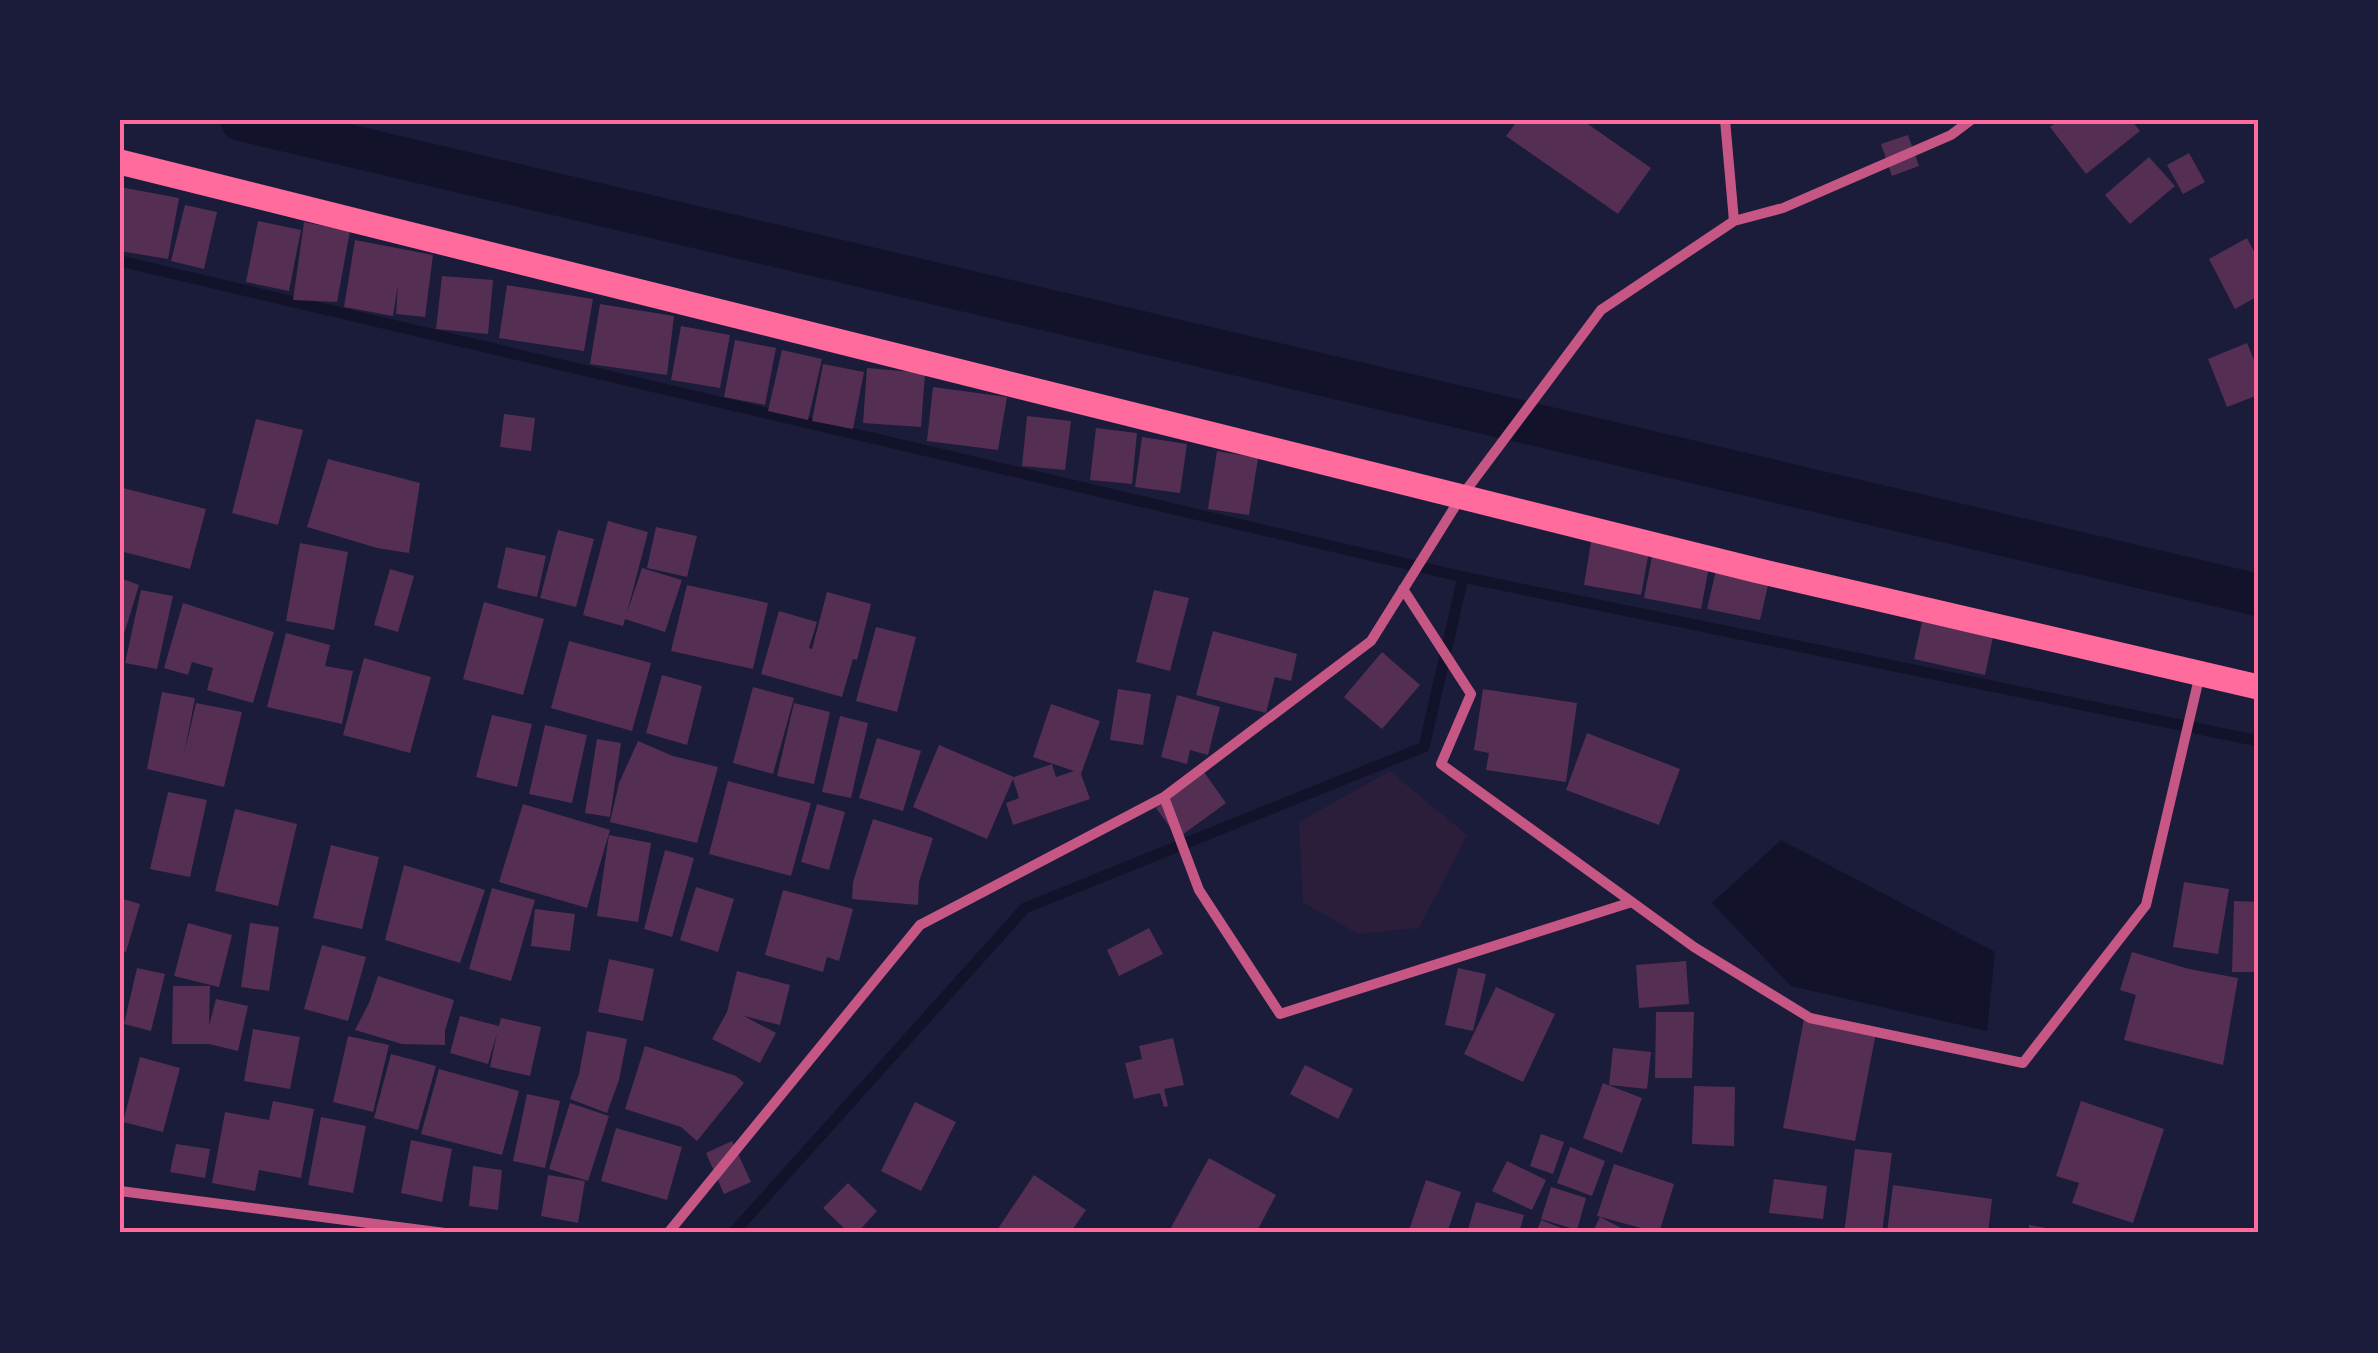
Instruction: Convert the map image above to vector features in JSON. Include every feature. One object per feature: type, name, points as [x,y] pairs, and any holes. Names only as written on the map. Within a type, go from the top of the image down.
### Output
[{"type":"main road","points":[[120,162],[1755,570],[2258,687]]},
{"type":"street","points":[[1724,120],[1734,222]]},
{"type":"street","points":[[668,1233],[920,925],[1164,798],[1371,641],[1462,496],[1601,310],[1734,222],[1783,208],[1951,135],[1972,120]]},
{"type":"street","points":[[1404,588],[1471,694],[1441,764],[1694,947],[1810,1018],[2023,1062],[2146,905],[2200,674]]},
{"type":"street","points":[[1164,798],[1199,890],[1280,1014],[1632,902]]},
{"type":"street","points":[[120,1191],[445,1233]]},
{"type":"shaded area","points":[[1390,771],[1467,835],[1419,928],[1358,934],[1303,902],[1299,822]]},
{"type":"shaded area","points":[[1781,840],[1995,952],[1987,1031],[1791,986],[1712,903]]},
{"type":"building","points":[[1518,120],[1582,120],[1651,168],[1618,214],[1506,136]]},
{"type":"building","points":[[2059,120],[2131,120],[2140,131],[2086,174],[2050,127]]},
{"type":"building","points":[[1908,135],[1919,166],[1892,176],[1881,144]]},
{"type":"building","points":[[2189,153],[2205,182],[2183,194],[2167,165]]},
{"type":"building","points":[[2149,157],[2175,186],[2130,224],[2105,195]]},
{"type":"building","points":[[120,187],[179,198],[168,259],[120,251]]},
{"type":"building","points":[[185,205],[217,212],[204,269],[171,261]]},
{"type":"building","points":[[258,221],[301,230],[289,291],[246,282]]},
{"type":"building","points":[[304,222],[350,231],[337,302],[293,300]]},
{"type":"building","points":[[2247,238],[2258,259],[2258,296],[2235,309],[2209,259]]},
{"type":"building","points":[[355,240],[433,255],[425,317],[396,314],[398,285],[393,316],[344,307]]},
{"type":"building","points":[[442,276],[493,280],[488,334],[436,329]]},
{"type":"building","points":[[507,285],[593,299],[584,351],[499,338]]},
{"type":"building","points":[[600,304],[674,316],[667,375],[590,364]]},
{"type":"building","points":[[681,326],[730,335],[720,388],[671,380]]},
{"type":"building","points":[[735,340],[776,348],[765,405],[724,397]]},
{"type":"building","points":[[2247,343],[2258,370],[2258,395],[2227,407],[2208,359]]},
{"type":"building","points":[[782,350],[822,359],[808,420],[768,411]]},
{"type":"building","points":[[823,364],[864,372],[853,429],[812,421]]},
{"type":"building","points":[[867,368],[925,373],[921,427],[863,423]]},
{"type":"building","points":[[933,387],[1007,397],[998,450],[927,441]]},
{"type":"building","points":[[504,414],[535,418],[531,451],[500,447]]},
{"type":"building","points":[[1027,416],[1071,421],[1065,470],[1022,466]]},
{"type":"building","points":[[256,419],[303,430],[278,525],[232,513]]},
{"type":"building","points":[[1096,428],[1137,433],[1132,484],[1090,480]]},
{"type":"building","points":[[1142,437],[1187,444],[1180,493],[1135,487]]},
{"type":"building","points":[[1217,451],[1258,458],[1249,515],[1208,509]]},
{"type":"building","points":[[328,459],[420,483],[409,553],[377,548],[307,527]]},
{"type":"building","points":[[123,488],[206,509],[190,569],[120,551]]},
{"type":"building","points":[[608,521],[648,532],[627,613],[642,568],[682,580],[665,632],[625,619],[623,626],[583,615]]},
{"type":"building","points":[[656,527],[697,536],[687,577],[647,568]]},
{"type":"building","points":[[558,530],[594,539],[576,607],[540,598]]},
{"type":"building","points":[[1592,536],[1650,546],[1641,595],[1584,585]]},
{"type":"building","points":[[300,543],[348,552],[334,630],[286,621]]},
{"type":"building","points":[[506,547],[546,556],[537,597],[497,588]]},
{"type":"building","points":[[1653,551],[1710,562],[1701,609],[1644,598]]},
{"type":"building","points":[[390,569],[414,576],[398,632],[374,625]]},
{"type":"building","points":[[1716,570],[1769,581],[1760,620],[1707,609]]},
{"type":"building","points":[[120,578],[139,585],[121,644],[120,643]]},
{"type":"building","points":[[687,585],[768,603],[753,669],[671,651]]},
{"type":"building","points":[[141,590],[173,596],[157,669],[125,663]]},
{"type":"building","points":[[1154,590],[1189,598],[1170,671],[1136,662]]},
{"type":"building","points":[[827,592],[871,604],[857,660],[853,659],[842,697],[761,674],[779,611],[817,622],[809,648],[812,649]]},
{"type":"building","points":[[484,602],[544,619],[523,695],[463,679]]},
{"type":"building","points":[[183,603],[274,632],[253,703],[207,690],[213,668],[192,662],[188,675],[164,668]]},
{"type":"building","points":[[1922,622],[1993,637],[1985,675],[1914,659]]},
{"type":"building","points":[[876,627],[916,637],[897,712],[856,701]]},
{"type":"building","points":[[1213,631],[1297,654],[1291,681],[1275,677],[1266,713],[1196,695]]},
{"type":"building","points":[[286,633],[330,645],[325,666],[353,671],[342,724],[267,707]]},
{"type":"building","points":[[569,641],[651,663],[632,731],[551,708]]},
{"type":"building","points":[[1382,652],[1420,685],[1382,729],[1344,697]]},
{"type":"building","points":[[364,658],[431,677],[410,753],[343,735]]},
{"type":"building","points":[[662,675],[702,686],[687,745],[646,733]]},
{"type":"building","points":[[753,687],[794,698],[773,774],[733,763]]},
{"type":"building","points":[[1118,689],[1151,694],[1143,745],[1110,740]]},
{"type":"building","points":[[1483,689],[1577,703],[1566,782],[1486,770],[1489,753],[1474,750]]},
{"type":"building","points":[[162,692],[195,698],[184,755],[196,703],[242,712],[224,787],[147,769]]},
{"type":"building","points":[[1177,695],[1220,707],[1208,755],[1190,750],[1187,764],[1161,757]]},
{"type":"building","points":[[794,703],[830,712],[814,784],[777,776]]},
{"type":"building","points":[[1051,704],[1100,721],[1081,774],[1090,799],[1013,825],[1006,803],[1019,798],[1013,779],[987,839],[913,807],[939,745],[1014,777],[1052,764],[1056,777],[1074,771],[1033,757]]},
{"type":"building","points":[[492,715],[532,724],[517,787],[476,777]]},
{"type":"building","points":[[840,716],[868,723],[851,798],[822,792]]},
{"type":"building","points":[[545,725],[587,735],[572,803],[529,794]]},
{"type":"building","points":[[1587,733],[1680,769],[1659,825],[1566,790]]},
{"type":"building","points":[[877,738],[921,751],[903,811],[859,798]]},
{"type":"building","points":[[597,739],[621,743],[610,817],[585,813]]},
{"type":"building","points":[[638,741],[673,756],[718,767],[697,843],[610,822],[619,783]]},
{"type":"building","points":[[1204,772],[1226,803],[1178,838],[1156,808]]},
{"type":"building","points":[[728,781],[811,803],[791,876],[709,854]]},
{"type":"building","points":[[168,792],[207,800],[190,877],[150,869]]},
{"type":"building","points":[[523,804],[610,830],[587,908],[499,882]]},
{"type":"building","points":[[817,804],[845,812],[829,870],[801,862]]},
{"type":"building","points":[[235,809],[297,824],[278,906],[215,891]]},
{"type":"building","points":[[873,819],[933,838],[919,882],[918,905],[852,899],[853,882]]},
{"type":"building","points":[[609,835],[651,843],[638,922],[597,916]]},
{"type":"building","points":[[331,845],[379,857],[362,929],[313,918]]},
{"type":"building","points":[[665,850],[694,858],[672,937],[644,929]]},
{"type":"building","points":[[404,865],[485,890],[460,963],[385,940]]},
{"type":"building","points":[[2184,882],[2229,889],[2218,954],[2173,947]]},
{"type":"building","points":[[696,887],[734,899],[718,952],[680,940]]},
{"type":"building","points":[[492,888],[535,900],[511,981],[469,969]]},
{"type":"building","points":[[783,890],[853,909],[839,961],[827,957],[823,972],[765,955]]},
{"type":"building","points":[[120,898],[140,904],[126,952],[120,950]]},
{"type":"building","points":[[2234,901],[2258,902],[2258,972],[2232,972]]},
{"type":"building","points":[[535,909],[575,914],[570,951],[531,946]]},
{"type":"building","points":[[188,923],[232,935],[219,987],[174,976]]},
{"type":"building","points":[[250,923],[279,927],[269,991],[241,987]]},
{"type":"building","points":[[1149,928],[1163,954],[1119,976],[1107,950]]},
{"type":"building","points":[[322,945],[366,957],[348,1021],[304,1009]]},
{"type":"building","points":[[2132,952],[2238,978],[2223,1065],[2124,1040],[2136,995],[2120,990]]},
{"type":"building","points":[[609,959],[654,969],[643,1021],[598,1012]]},
{"type":"building","points":[[1686,961],[1689,1004],[1639,1008],[1636,965]]},
{"type":"building","points":[[137,968],[165,974],[151,1031],[124,1024]]},
{"type":"building","points":[[1458,968],[1486,974],[1473,1031],[1445,1025]]},
{"type":"building","points":[[737,971],[790,985],[780,1025],[744,1016],[776,1033],[760,1063],[712,1039],[727,1012]]},
{"type":"building","points":[[378,976],[454,1000],[445,1045],[402,1044],[355,1030]]},
{"type":"building","points":[[173,986],[210,986],[209,1026],[216,999],[248,1006],[238,1051],[209,1044],[172,1044]]},
{"type":"building","points":[[1496,987],[1555,1014],[1523,1082],[1464,1054]]},
{"type":"building","points":[[1656,1012],[1694,1012],[1692,1078],[1655,1078]]},
{"type":"building","points":[[460,1016],[499,1026],[501,1018],[541,1027],[530,1076],[490,1067],[497,1033],[488,1064],[450,1053]]},
{"type":"building","points":[[1804,1019],[1876,1033],[1855,1141],[1783,1128]]},
{"type":"building","points":[[253,1029],[300,1037],[290,1089],[244,1081]]},
{"type":"building","points":[[587,1031],[627,1039],[607,1113],[570,1099]]},
{"type":"building","points":[[348,1036],[389,1045],[373,1112],[333,1102]]},
{"type":"building","points":[[1173,1038],[1184,1085],[1164,1089],[1168,1106],[1164,1107],[1160,1093],[1134,1099],[1125,1063],[1142,1059],[1139,1046]]},
{"type":"building","points":[[645,1046],[736,1076],[744,1083],[697,1141],[681,1127],[625,1109]]},
{"type":"building","points":[[1613,1048],[1651,1052],[1647,1089],[1609,1085]]},
{"type":"building","points":[[391,1054],[436,1066],[418,1130],[374,1118]]},
{"type":"building","points":[[140,1057],[180,1068],[163,1132],[123,1122]]},
{"type":"building","points":[[1305,1065],[1353,1089],[1338,1119],[1290,1094]]},
{"type":"building","points":[[439,1069],[519,1091],[502,1155],[421,1134]]},
{"type":"building","points":[[1603,1083],[1642,1098],[1622,1153],[1583,1138]]},
{"type":"building","points":[[1694,1086],[1735,1087],[1734,1146],[1692,1144]]},
{"type":"building","points":[[527,1094],[560,1101],[545,1168],[513,1161]]},
{"type":"building","points":[[273,1101],[314,1109],[301,1178],[259,1170],[255,1191],[212,1183],[225,1112],[269,1120]]},
{"type":"building","points":[[2081,1101],[2164,1129],[2133,1223],[2072,1203],[2079,1183],[2056,1176]]},
{"type":"building","points":[[915,1102],[956,1122],[921,1191],[881,1171]]},
{"type":"building","points":[[570,1103],[609,1116],[588,1181],[549,1169]]},
{"type":"building","points":[[321,1117],[366,1126],[353,1193],[308,1185]]},
{"type":"building","points":[[616,1128],[682,1147],[667,1200],[601,1181]]},
{"type":"building","points":[[1541,1134],[1564,1142],[1553,1174],[1530,1166]]},
{"type":"building","points":[[411,1140],[452,1149],[442,1202],[401,1193]]},
{"type":"building","points":[[732,1141],[751,1182],[724,1194],[706,1153]]},
{"type":"building","points":[[176,1144],[210,1149],[205,1178],[170,1172]]},
{"type":"building","points":[[1570,1147],[1605,1161],[1592,1196],[1557,1183]]},
{"type":"building","points":[[1855,1149],[1892,1153],[1882,1233],[1844,1233]]},
{"type":"building","points":[[1209,1158],[1276,1195],[1256,1233],[1168,1233]]},
{"type":"building","points":[[1507,1161],[1546,1180],[1532,1210],[1492,1191]]},
{"type":"building","points":[[1614,1164],[1674,1184],[1659,1233],[1597,1216]]},
{"type":"building","points":[[473,1166],[502,1170],[498,1210],[469,1206]]},
{"type":"building","points":[[548,1175],[585,1181],[578,1223],[541,1216]]},
{"type":"building","points":[[1034,1175],[1086,1210],[1070,1233],[995,1233]]},
{"type":"building","points":[[1774,1179],[1827,1186],[1823,1219],[1769,1213]]},
{"type":"building","points":[[1426,1180],[1461,1192],[1447,1233],[1408,1233]]},
{"type":"building","points":[[848,1183],[877,1211],[857,1233],[849,1233],[823,1208]]},
{"type":"building","points":[[1893,1185],[1992,1199],[1988,1233],[1887,1233]]},
{"type":"building","points":[[1551,1187],[1586,1198],[1577,1230],[1541,1219]]},
{"type":"building","points":[[1476,1202],[1524,1215],[1519,1233],[1467,1233]]},
{"type":"building","points":[[1600,1217],[1631,1233],[1592,1233]]},
{"type":"building","points":[[1541,1220],[1574,1233],[1536,1233]]},
{"type":"building","points":[[2029,1225],[2065,1231],[2065,1233],[2028,1233]]},
{"type":"waterway","points":[[241,120],[2258,595]]},
{"type":"waterway","points":[[120,261],[1463,577],[2258,741]]},
{"type":"waterway","points":[[733,1233],[1025,908],[1424,747],[1463,577]]}]
